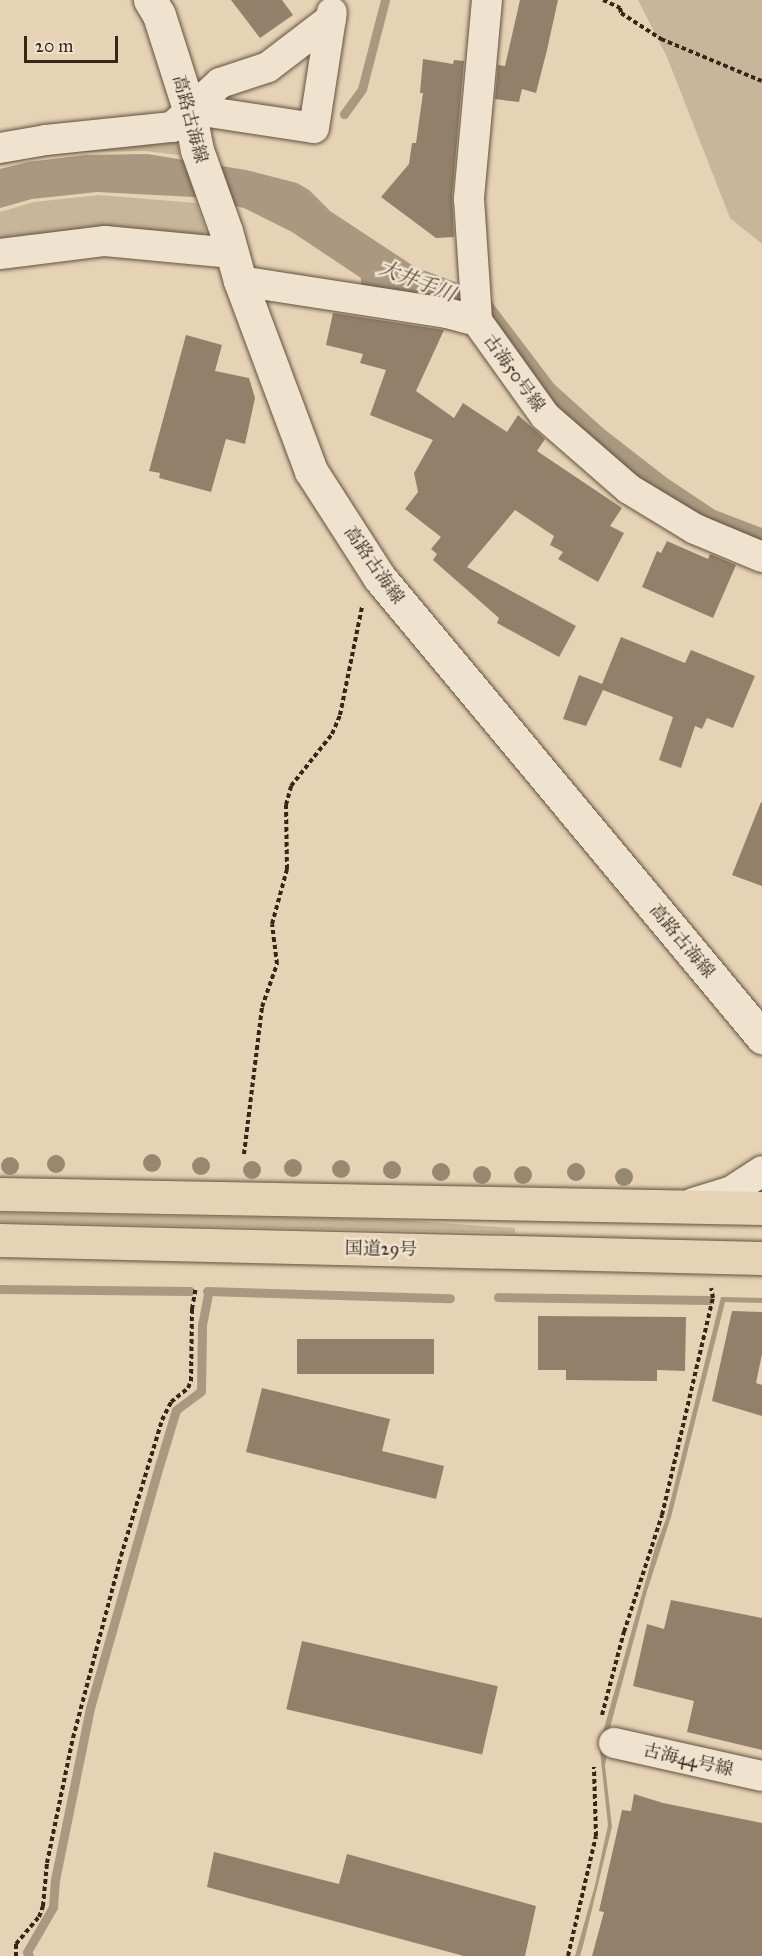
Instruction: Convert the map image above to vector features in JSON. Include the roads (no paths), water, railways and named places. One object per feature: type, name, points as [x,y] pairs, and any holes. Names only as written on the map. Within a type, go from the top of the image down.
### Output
[{"type":"highway","points":[[0,1194],[762,1208]]},
{"type":"highway","name":"国道29号","points":[[0,1240],[762,1257]]},
{"type":"main road","name":"高路古海線","points":[[150,0],[159,15],[189,110],[196,150],[311,471],[379,577],[762,1037]]},
{"type":"street","name":"古海50号線","points":[[487,0],[469,199],[477,321],[545,416],[629,489],[695,529],[762,557]]},
{"type":"street","points":[[189,110],[314,128],[333,9]]},
{"type":"street","points":[[0,148],[46,140],[172,127],[220,83],[268,67],[333,9]]},
{"type":"street","points":[[0,254],[105,241],[233,255],[477,321]]},
{"type":"street","points":[[681,1207],[730,1192],[762,1171]]},
{"type":"street","name":"古海44号線","points":[[605,1741],[762,1776]]},
{"type":"water","name":"大井手川","points":[[147,154],[246,170],[297,183],[309,190],[330,211],[415,267],[485,293],[554,384],[604,429],[667,478],[715,510],[762,528],[762,548],[713,529],[561,424],[484,316],[361,288],[361,278],[292,232],[244,208],[194,197],[97,192],[32,199],[0,208],[0,169],[28,162],[85,155]]},
{"type":"water","points":[[721,1297],[762,1298],[762,1303],[725,1302],[671,1517],[647,1591],[608,1735],[603,1732],[655,1548],[666,1519]]},
{"type":"water","points":[[600,1751],[607,1753],[605,1766],[612,1827],[580,1956],[575,1956],[595,1885],[608,1825]]},
{"type":"waterway","points":[[344,114],[362,89],[385,0]]},
{"type":"waterway","points":[[0,1289],[190,1291]]},
{"type":"waterway","points":[[207,1291],[450,1298]]},
{"type":"waterway","points":[[29,1956],[27,1952],[53,1907],[55,1880],[90,1708],[176,1410],[201,1391],[202,1325],[208,1293]]},
{"type":"waterway","points":[[498,1297],[709,1300]]}]
